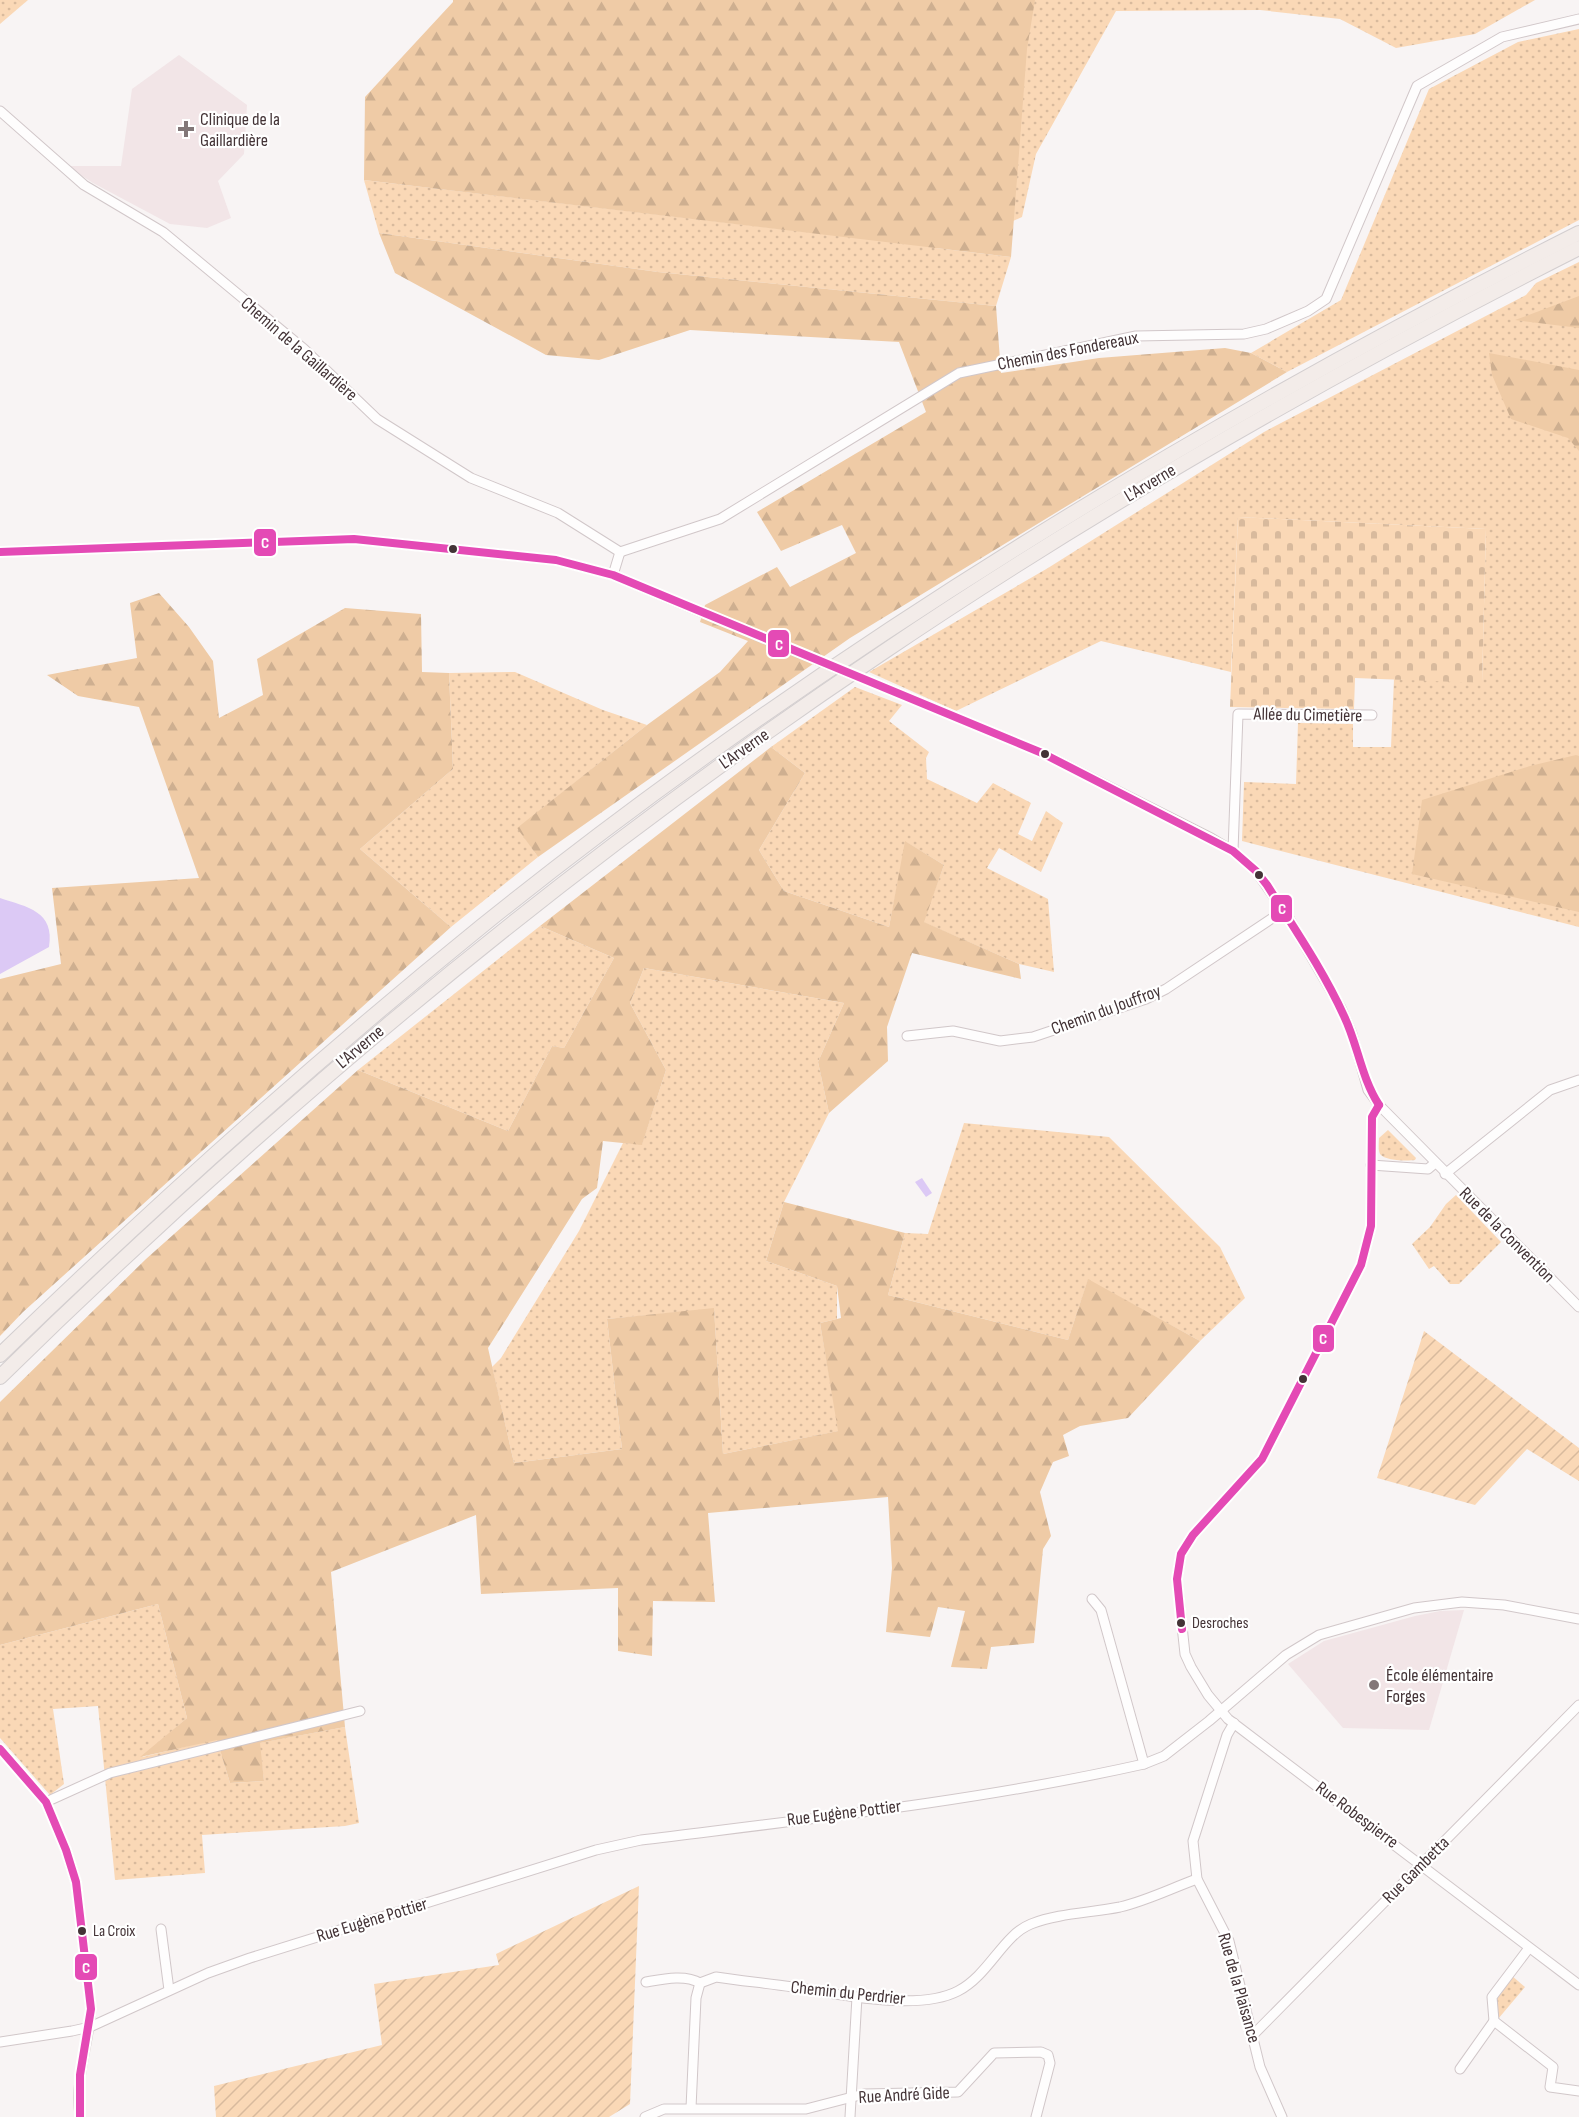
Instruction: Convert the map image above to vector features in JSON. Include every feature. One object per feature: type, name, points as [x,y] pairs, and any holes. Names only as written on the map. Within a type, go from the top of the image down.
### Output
[{"type":"highway","name":"L'Arverne","points":[[0,1355],[135,1225],[313,1066],[511,904],[732,738],[954,587],[1130,478],[1298,381],[1478,284],[1579,233]]},
{"type":"highway","name":"L'Arverne","points":[[0,1377],[138,1244],[228,1162],[403,1011],[587,864],[760,737],[969,596],[1204,450],[1407,337],[1579,248]]},
{"type":"street","name":"Chemin des Fondereaux","points":[[620,552],[720,519],[959,373],[1136,336],[1244,334],[1266,329],[1308,311],[1326,299],[1417,86],[1502,37],[1579,19]]},
{"type":"street","name":"Chemin de la Gaillardière","points":[[0,111],[84,185],[163,232],[304,349],[377,419],[471,478],[558,513],[620,552]]},
{"type":"street","name":"Rue de la Convention","points":[[0,552],[354,539],[556,560],[613,575],[1042,753],[1233,851],[1257,871],[1341,1008],[1352,1034],[1368,1090],[1379,1106],[1579,1307]]},
{"type":"street","points":[[613,575],[620,552]]},
{"type":"street","name":"Allée du Cimetière","points":[[1233,851],[1238,714],[1372,715]]},
{"type":"street","name":"Chemin du Jouffroy","points":[[907,1036],[953,1031],[1000,1041],[1033,1037],[1146,999],[1166,989],[1283,911]]},
{"type":"street","points":[[1445,1174],[1550,1090],[1579,1080]]},
{"type":"street","name":"Rue Robespierre","points":[[1379,1106],[1372,1117],[1371,1226],[1361,1265],[1262,1459],[1193,1535],[1181,1554],[1177,1579],[1185,1654],[1196,1676],[1220,1711],[1234,1723],[1579,1985]]},
{"type":"street","points":[[1371,1165],[1428,1169],[1435,1163]]},
{"type":"street","points":[[1092,1599],[1101,1610],[1144,1764]]},
{"type":"street","name":"Rue Eugène Pottier","points":[[0,2042],[90,2026],[208,1972],[596,1850],[637,1840],[918,1804],[1015,1789],[1144,1764],[1164,1756],[1286,1655],[1319,1635],[1414,1608],[1462,1602],[1504,1605],[1579,1619]]},
{"type":"street","name":"Rue Gambetta","points":[[1253,2035],[1579,1705]]},
{"type":"street","points":[[46,1802],[110,1773],[360,1711]]},
{"type":"street","name":"Rue de la Plaisance","points":[[1234,1723],[1227,1735],[1193,1841],[1197,1879],[1229,1941],[1260,2067],[1282,2117]]},
{"type":"street","points":[[0,1749],[46,1802],[66,1850],[75,1882],[91,2009],[90,2026],[79,2075],[80,2117]]},
{"type":"street","name":"Chemin du Perdrier","points":[[646,1982],[683,1978],[694,1979],[700,1983],[716,1977],[857,1997],[921,2000],[950,1995],[981,1975],[1017,1932],[1030,1924],[1122,1906],[1197,1879]]},
{"type":"street","points":[[161,1929],[169,1990]]},
{"type":"street","points":[[1460,2069],[1494,2021],[1492,1997],[1529,1948]]},
{"type":"street","points":[[691,2108],[696,1998],[700,1983]]},
{"type":"street","points":[[850,2117],[857,1997]]},
{"type":"street","points":[[1494,2021],[1552,2067],[1550,2087],[1579,2091]]},
{"type":"street","name":"Rue André Gide","points":[[645,2117],[664,2109],[806,2109],[864,2094],[958,2092],[994,2053],[1041,2052],[1048,2055],[1050,2063],[1036,2117]]},
{"type":"shaded area","name":"Clinique de la Gaillardière","points":[[179,55],[247,105],[244,154],[218,181],[231,218],[207,228],[170,224],[93,183],[67,166],[121,166],[132,89]]},
{"type":"shaded area","points":[[0,898],[37,912],[48,925],[50,935],[49,947],[0,974]]},
{"type":"shaded area","points":[[922,1178],[932,1193],[926,1197],[915,1182]]},
{"type":"shaded area","name":"École élémentaire Forges","points":[[1464,1610],[1429,1730],[1343,1728],[1288,1664],[1324,1641],[1415,1616],[1440,1611]]},
{"type":"green space","points":[[0,0],[28,0],[0,24]]},
{"type":"green space","points":[[453,0],[1035,0],[1027,49],[1011,257],[364,180],[365,97]]},
{"type":"green space","points":[[576,0],[1535,0],[1475,34],[1396,48],[1340,19],[1260,10],[1116,11],[1036,154],[1022,217],[971,240],[936,248],[1011,257],[996,306],[658,272],[379,233],[364,180],[824,234]]},
{"type":"green space","points":[[1579,29],[1579,220],[1287,372],[1251,353],[1341,300],[1429,89],[1518,42]]},
{"type":"green space","points":[[379,233],[658,272],[996,306],[1001,373],[1099,358],[1225,348],[1251,353],[1287,372],[850,638],[538,857],[517,828],[647,725],[720,672],[748,641],[700,622],[705,605],[777,567],[790,587],[856,553],[842,525],[781,551],[757,512],[926,412],[899,342],[690,330],[599,360],[546,355],[395,273]]},
{"type":"green space","points":[[1579,262],[1579,927],[1242,841],[1244,782],[1296,784],[1298,723],[1353,724],[1353,747],[1391,747],[1394,679],[1482,682],[1486,529],[1238,517],[1231,672],[1101,641],[956,711],[869,672],[1048,568],[1264,432],[1526,295],[1536,283]]},
{"type":"green space","points":[[1579,296],[1579,328],[1515,320]]},
{"type":"green space","points":[[1489,353],[1579,370],[1579,451],[1568,438],[1511,419],[1492,375]]},
{"type":"green space","points":[[1238,517],[1486,529],[1482,683],[1355,678],[1354,709],[1230,707]]},
{"type":"green space","points":[[159,593],[189,627],[213,661],[219,718],[263,695],[257,659],[345,608],[421,614],[422,672],[449,673],[453,769],[360,849],[451,927],[23,1312],[0,1336],[0,979],[61,964],[52,888],[199,878],[139,707],[78,696],[47,675],[137,658],[130,603]]},
{"type":"green space","points":[[515,672],[603,710],[647,725],[518,828],[538,857],[451,927],[360,849],[453,769],[449,673]]},
{"type":"green space","points":[[855,687],[902,705],[889,721],[929,752],[926,758],[927,779],[977,803],[993,783],[1031,803],[1018,834],[1032,841],[1046,811],[1063,823],[1041,872],[999,848],[987,868],[1048,899],[1054,972],[1019,964],[923,922],[944,865],[906,842],[889,927],[784,891],[759,850],[805,773],[771,747]]},
{"type":"green space","points":[[771,747],[805,773],[759,850],[784,891],[889,927],[905,841],[944,865],[924,922],[1019,964],[1021,979],[912,953],[887,1027],[888,1061],[829,1113],[818,1062],[844,1003],[644,968],[630,1003],[666,1070],[642,1145],[603,1141],[597,1188],[582,1199],[488,1348],[514,1463],[622,1449],[607,1319],[714,1308],[723,1454],[838,1431],[820,1323],[841,1318],[837,1286],[766,1261],[784,1202],[905,1233],[888,1295],[1068,1340],[1088,1279],[1200,1341],[1128,1418],[1080,1426],[1063,1435],[1069,1456],[1053,1462],[1040,1492],[1051,1536],[1043,1549],[1034,1643],[991,1647],[987,1669],[951,1667],[965,1611],[938,1607],[930,1637],[886,1632],[892,1568],[888,1497],[708,1513],[715,1602],[653,1601],[652,1656],[618,1651],[618,1588],[481,1594],[476,1515],[331,1572],[345,1727],[260,1743],[264,1781],[230,1783],[217,1740],[140,1757],[187,1718],[158,1604],[0,1645],[0,1402],[146,1259],[358,1070],[508,1131],[552,1046],[564,1048],[614,958],[540,926]]},
{"type":"green space","points":[[1579,756],[1579,912],[1412,874],[1422,800],[1530,766]]},
{"type":"green space","points":[[540,926],[614,958],[564,1048],[552,1046],[508,1131],[358,1070]]},
{"type":"green space","points":[[644,968],[844,1003],[818,1062],[829,1113],[784,1202],[766,1261],[837,1286],[837,1319],[820,1323],[839,1431],[723,1454],[714,1309],[607,1319],[622,1449],[514,1463],[492,1367],[501,1358],[579,1231],[623,1143],[642,1144],[666,1070],[630,1003]]},
{"type":"green space","points":[[964,1123],[1109,1137],[1220,1247],[1245,1298],[1200,1341],[1088,1280],[1068,1340],[888,1295],[905,1233],[928,1234]]},
{"type":"green space","points":[[1388,1130],[1416,1158],[1415,1160],[1391,1159],[1380,1154],[1379,1138]]},
{"type":"green space","points":[[1456,1195],[1501,1242],[1459,1284],[1450,1284],[1434,1266],[1429,1269],[1412,1244],[1430,1227],[1446,1204]]},
{"type":"green space","points":[[1424,1331],[1579,1448],[1579,1481],[1527,1449],[1475,1505],[1377,1478]]},
{"type":"green space","points":[[158,1604],[187,1718],[142,1757],[217,1739],[230,1783],[264,1781],[259,1743],[345,1727],[359,1823],[345,1826],[202,1835],[205,1873],[115,1880],[98,1706],[53,1709],[64,1784],[50,1795],[0,1738],[0,1645]]},
{"type":"green space","points":[[639,1886],[630,2104],[609,2117],[216,2117],[214,2086],[382,2045],[374,1984],[499,1965],[496,1954]]},
{"type":"green space","points":[[1512,1976],[1525,1987],[1498,2019],[1495,2000]]},
{"type":"transit line","name":"C","points":[[0,552],[354,539],[556,560],[613,575],[1042,753],[1233,851],[1256,871],[1267,885],[1318,966],[1344,1016],[1368,1083],[1379,1105]]},
{"type":"transit line","name":"C","points":[[1182,1629],[1177,1579],[1181,1554],[1193,1535],[1262,1459],[1361,1265],[1371,1226],[1372,1117],[1379,1105]]},
{"type":"transit line","name":"C","points":[[0,1749],[46,1802],[66,1850],[76,1882],[91,2009],[80,2075],[80,2117]]},
{"type":"place","name":"Clinique de la Gaillardière","points":[[186,129]]},
{"type":"place","name":"Desroches","points":[[1181,1623]]},
{"type":"place","name":"École élémentaire Forges","points":[[1374,1685]]},
{"type":"place","name":"La Croix","points":[[82,1931]]}]
